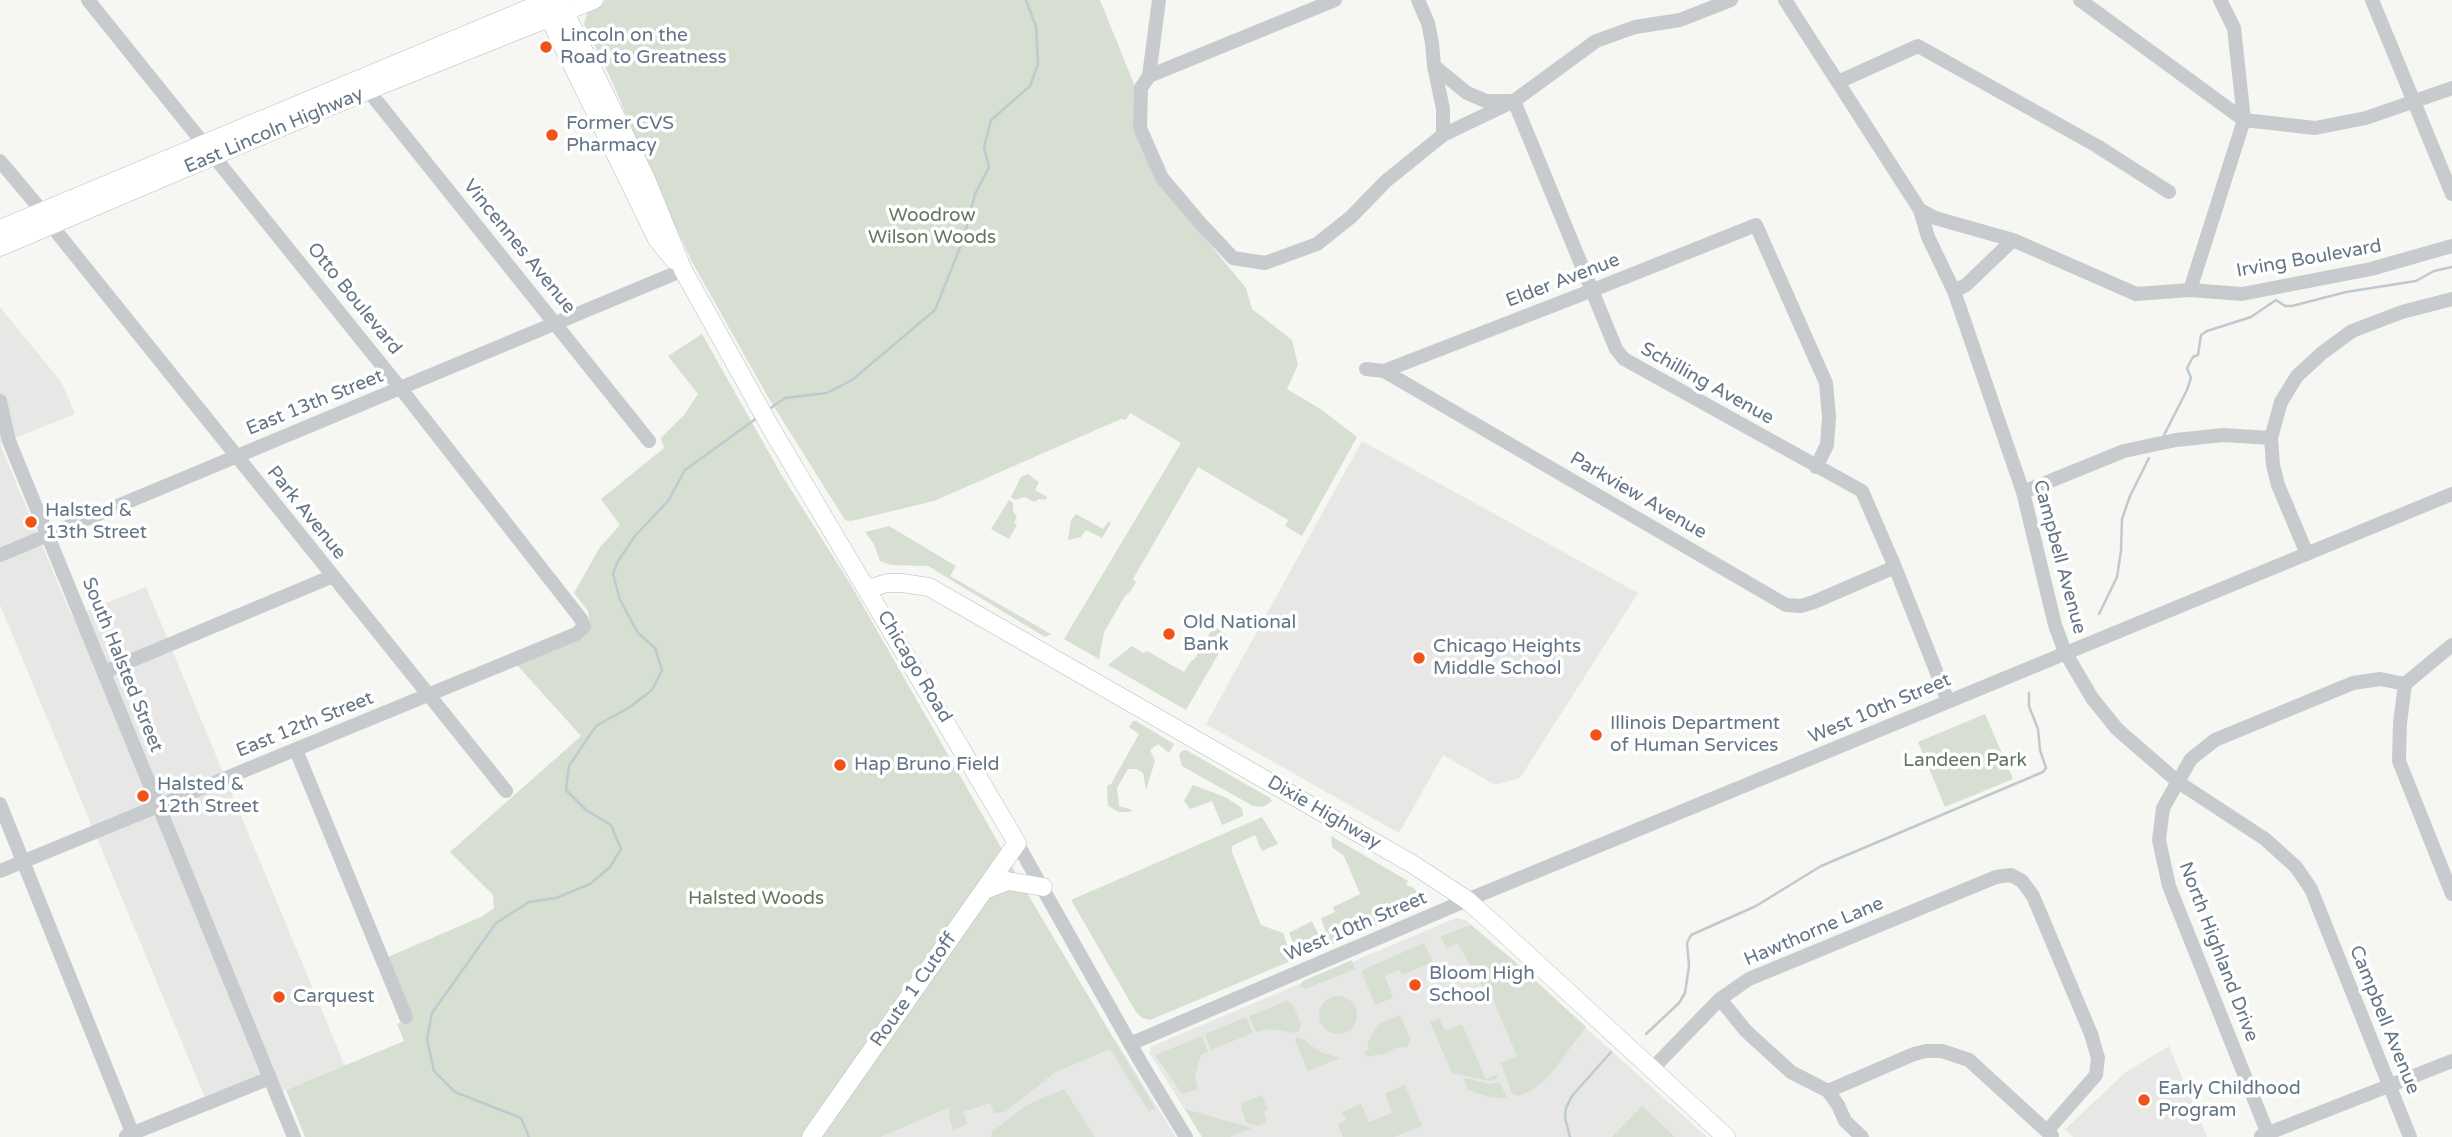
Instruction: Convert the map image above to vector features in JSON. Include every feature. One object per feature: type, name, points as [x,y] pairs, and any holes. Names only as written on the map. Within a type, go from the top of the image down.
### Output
[{"type":"main road","name":"East Lincoln Highway","points":[[0,247],[47,218],[550,5],[594,0]]},
{"type":"main road","name":"Chicago Road","points":[[550,5],[657,239],[683,271],[772,430],[1017,844]]},
{"type":"main road","name":"East Lincoln Highway","points":[[0,229],[47,218]]},
{"type":"main road","name":"Dixie Highway","points":[[867,589],[887,583],[929,587],[1414,865],[1467,900],[1726,1137]]},
{"type":"main road","name":"Route 1 Cutoff","points":[[811,1137],[1017,844]]},
{"type":"main road","points":[[984,890],[1008,881],[1043,887]]},
{"type":"street","name":"Otto Boulevard","points":[[88,0],[401,389],[581,619],[584,627]]},
{"type":"street","points":[[1159,0],[1149,76],[1141,88],[1140,128],[1161,178],[1233,258],[1265,262],[1317,244],[1352,217],[1386,181],[1443,135],[1514,101],[1596,41],[1635,27],[1681,20],[1723,2]]},
{"type":"street","points":[[1149,76],[1335,0]]},
{"type":"street","points":[[1418,0],[1428,23],[1443,110],[1443,135]]},
{"type":"street","name":"Campbell Avenue","points":[[1785,0],[1920,210],[1928,237],[1954,291],[2023,492],[2055,625],[2065,652],[2092,698],[2117,729],[2178,782],[2265,839],[2296,867],[2311,889],[2410,1137]]},
{"type":"street","points":[[2080,0],[2244,120],[2315,128],[2366,118],[2452,88]]},
{"type":"street","points":[[2190,290],[2244,120],[2234,28],[2220,0]]},
{"type":"street","points":[[2372,0],[2452,194]]},
{"type":"street","points":[[1838,82],[1918,46],[2097,146],[2169,192]]},
{"type":"street","points":[[1434,66],[1467,93],[1486,101],[1514,101]]},
{"type":"street","name":"Vincennes Avenue","points":[[364,84],[649,441]]},
{"type":"street","name":"Schilling Avenue","points":[[1514,101],[1616,349],[1624,359],[1862,491],[1895,566],[1948,701]]},
{"type":"street","name":"Park Avenue","points":[[0,161],[506,791]]},
{"type":"street","name":"Irving Boulevard","points":[[1920,210],[1936,218],[2013,240],[2136,294],[2190,290],[2242,294],[2394,264],[2452,246]]},
{"type":"street","name":"Elder Avenue","points":[[1384,371],[1756,225],[1826,383],[1829,417],[1827,445],[1816,467]]},
{"type":"street","points":[[1954,291],[1966,285],[2013,240]]},
{"type":"street","name":"East 13th Street","points":[[0,555],[683,271]]},
{"type":"street","points":[[2307,554],[2278,485],[2273,465],[2271,438],[2281,402],[2297,376],[2322,353],[2353,331],[2402,312],[2452,299]]},
{"type":"street","name":"Parkview Avenue","points":[[1366,369],[1384,371],[1786,605],[1801,606],[1814,602],[1895,566]]},
{"type":"street","name":"South Halsted Street","points":[[0,401],[9,440],[295,1137]]},
{"type":"street","name":"South Halsted Street","points":[[0,426],[9,440]]},
{"type":"street","points":[[2023,492],[2137,448],[2176,440],[2224,435],[2271,438]]},
{"type":"street","name":"West 10th Street","points":[[1130,1044],[1467,900],[2452,494]]},
{"type":"street","points":[[104,672],[333,576]]},
{"type":"street","name":"East 12th Street","points":[[0,871],[576,634],[584,627]]},
{"type":"street","points":[[2452,645],[2405,684],[2399,761],[2452,894]]},
{"type":"street","name":"North Highland Drive","points":[[2264,1135],[2169,886],[2159,840],[2163,807],[2191,759],[2215,740],[2353,683],[2380,679],[2405,684]]},
{"type":"street","points":[[296,750],[406,1017]]},
{"type":"street","points":[[0,804],[130,1136],[270,1078]]},
{"type":"street","name":"Chicago Road","points":[[1017,844],[1186,1137]]},
{"type":"street","name":"Hawthorne Lane","points":[[1653,1068],[1720,999],[1749,979],[1996,877],[2016,876],[2033,896],[2091,1034],[2098,1058],[2096,1075],[2050,1134]]},
{"type":"street","points":[[1720,999],[1746,1031],[1791,1072],[1828,1091],[1845,1121],[1863,1137]]},
{"type":"street","points":[[1828,1091],[1914,1054],[1942,1051],[1969,1059],[2050,1134]]},
{"type":"street","points":[[2264,1135],[2452,1060]]},
{"type":"shaded area","points":[[0,307],[62,383],[75,414],[0,444]]},
{"type":"shaded area","name":"Chicago Heights Middle School","points":[[1362,441],[1638,593],[1520,778],[1495,785],[1443,755],[1399,833],[1206,724]]},
{"type":"shaded area","points":[[0,444],[72,617],[146,587],[345,1066],[270,1096],[266,1086],[210,1110],[0,605]]},
{"type":"shaded area","name":"Bloom High School","points":[[1456,918],[1466,920],[1707,1137],[1202,1137],[1150,1054],[1150,1047]]},
{"type":"shaded area","points":[[1114,1038],[1176,1137],[881,1137]]},
{"type":"shaded area","name":"Early Childhood Program","points":[[2169,1046],[2207,1137],[2073,1137],[2065,1129],[2126,1072]]},
{"type":"green space","name":"Woodrow Wilson Woods","points":[[606,0],[1100,0],[1136,89],[1135,105],[1166,191],[1246,288],[1252,309],[1292,340],[1298,365],[1287,389],[1322,410],[1357,437],[1302,536],[1285,526],[1288,520],[1198,467],[1133,579],[1136,582],[1104,632],[1099,659],[1064,639],[1181,443],[1130,413],[1126,420],[1121,419],[934,501],[851,521],[845,520],[768,397],[692,262],[648,167],[611,79],[584,24],[588,10]]},
{"type":"green space","name":"Halsted Woods","points":[[702,334],[781,474],[851,585],[1027,893],[1155,1108],[1149,1112],[1110,1049],[1054,1073],[1005,1112],[994,1113],[990,1103],[963,1112],[968,1124],[953,1130],[949,1108],[881,1137],[305,1137],[286,1090],[404,1041],[397,1024],[412,1017],[388,957],[483,916],[494,908],[493,895],[450,852],[581,736],[517,665],[590,625],[588,611],[574,593],[600,547],[620,525],[601,499],[664,448],[661,438],[684,415],[698,394],[668,356]]},
{"type":"green space","points":[[1028,474],[1039,482],[1035,490],[1047,497],[1045,500],[1034,502],[1025,497],[1015,500],[1011,497],[1021,477]]},
{"type":"green space","points":[[1009,500],[1013,503],[1013,511],[1017,517],[1014,523],[1017,525],[1009,539],[991,529]]},
{"type":"green space","points":[[1076,514],[1103,529],[1108,522],[1111,523],[1102,538],[1086,530],[1081,537],[1068,540],[1071,520]]},
{"type":"green space","points":[[889,526],[956,566],[950,576],[1051,634],[1045,637],[928,566],[891,565],[880,561],[874,544],[865,532]]},
{"type":"green space","points":[[1214,626],[1225,634],[1227,639],[1186,710],[1108,665],[1132,646],[1143,653],[1147,651],[1184,672]]},
{"type":"green space","name":"Landeen Park","points":[[1985,714],[2013,779],[1945,807],[1918,742]]},
{"type":"green space","points":[[1133,721],[1174,744],[1169,753],[1158,744],[1150,750],[1155,761],[1146,790],[1143,773],[1137,769],[1128,769],[1117,788],[1119,806],[1132,810],[1119,812],[1108,806],[1107,786],[1111,784],[1139,734],[1129,727]]},
{"type":"green space","points":[[1186,750],[1272,801],[1263,807],[1253,806],[1182,766],[1179,755]]},
{"type":"green space","points":[[1193,785],[1225,797],[1242,808],[1243,816],[1222,825],[1212,801],[1190,809],[1184,801]]},
{"type":"green space","points":[[1262,817],[1278,844],[1262,851],[1255,835],[1232,846],[1232,852],[1261,925],[1283,933],[1293,960],[1150,1020],[1142,1018],[1071,900]]},
{"type":"green space","points":[[1331,836],[1408,881],[1406,885],[1414,888],[1420,896],[1416,907],[1330,945],[1321,918],[1335,912],[1333,907],[1360,894],[1344,856],[1332,847]]},
{"type":"green space","points":[[1312,921],[1325,948],[1299,958],[1289,933]]},
{"type":"green space","points":[[1471,925],[1586,1027],[1549,1076],[1531,1091],[1518,1096],[1512,1094],[1501,1063],[1517,1056],[1491,995],[1488,996],[1458,944],[1446,948],[1441,936]]},
{"type":"green space","points":[[1424,943],[1433,962],[1402,975],[1399,970],[1385,976],[1393,998],[1375,1005],[1362,970]]},
{"type":"green space","points":[[1352,960],[1355,969],[1305,989],[1300,986],[1303,981]]},
{"type":"green space","points":[[1338,996],[1352,1001],[1357,1015],[1352,1029],[1338,1034],[1324,1029],[1319,1015],[1324,1001]]},
{"type":"green space","points":[[1286,1001],[1294,1007],[1301,1025],[1299,1031],[1292,1033],[1271,1029],[1256,1032],[1249,1016]]},
{"type":"green space","points":[[1400,1015],[1411,1040],[1407,1047],[1365,1057],[1364,1052],[1369,1050],[1367,1044],[1378,1024]]},
{"type":"green space","points":[[1246,1017],[1253,1033],[1211,1050],[1205,1034]]},
{"type":"green space","points":[[1439,1018],[1445,1031],[1462,1024],[1486,1079],[1497,1075],[1498,1078],[1490,1081],[1452,1073],[1430,1022]]},
{"type":"green space","points":[[1202,1036],[1208,1052],[1201,1055],[1195,1076],[1198,1089],[1182,1094],[1155,1055]]},
{"type":"green space","points":[[1297,1037],[1320,1052],[1340,1058],[1308,1071],[1295,1041]]},
{"type":"green space","points":[[1466,1078],[1490,1084],[1499,1082],[1508,1099],[1489,1097],[1468,1090],[1464,1080]]},
{"type":"green space","points":[[1405,1085],[1422,1126],[1394,1137],[1343,1137],[1338,1124],[1346,1120],[1342,1112],[1361,1104],[1369,1122],[1392,1113],[1385,1093]]},
{"type":"green space","points":[[1064,1089],[1095,1137],[991,1137],[992,1132],[1021,1109]]},
{"type":"green space","points":[[1262,1095],[1268,1110],[1264,1112],[1267,1122],[1258,1126],[1246,1122],[1242,1103]]},
{"type":"green space","points":[[1642,1106],[1675,1137],[1612,1137]]},
{"type":"green space","points":[[1185,1109],[1252,1128],[1230,1137],[1202,1137]]},
{"type":"waterway","points":[[768,410],[785,398],[827,393],[852,380],[935,310],[963,240],[975,194],[989,167],[984,147],[991,120],[1030,86],[1038,64],[1036,27],[1026,0]]},
{"type":"waterway","points":[[2164,435],[2187,390],[2191,378],[2187,368],[2193,357],[2198,355],[2201,335],[2207,331],[2251,317],[2276,300],[2285,306],[2292,306],[2346,292],[2416,281],[2434,271],[2452,267]]},
{"type":"waterway","points":[[529,1137],[521,1118],[455,1092],[434,1071],[427,1039],[432,1013],[496,923],[529,902],[556,898],[590,884],[610,867],[621,849],[611,825],[586,810],[566,790],[569,766],[596,726],[630,707],[652,690],[662,670],[655,648],[638,633],[620,600],[613,574],[618,561],[635,536],[668,501],[685,470],[757,418]]},
{"type":"waterway","points":[[2099,614],[2117,577],[2122,519],[2149,458]]},
{"type":"waterway","points":[[1646,1034],[1679,1003],[1685,993],[1689,966],[1687,943],[1691,935],[1756,906],[1821,866],[2043,772],[2046,768],[2040,750],[2038,729],[2029,706],[2029,693]]},
{"type":"waterway","points":[[1570,1137],[1565,1118],[1566,1108],[1572,1096],[1611,1052]]},
{"type":"place","name":"Lincoln on the Road to Greatness","points":[[546,47]]},
{"type":"place","name":"Former CVS Pharmacy","points":[[552,135]]},
{"type":"place","name":"Halsted & 13th Street","points":[[31,522]]},
{"type":"place","name":"Old National Bank","points":[[1169,634]]},
{"type":"place","name":"Chicago Heights Middle School","points":[[1419,658]]},
{"type":"place","name":"Illinois Department of Human Services","points":[[1596,735]]},
{"type":"place","name":"Hap Bruno Field","points":[[840,765]]},
{"type":"place","name":"Halsted & 12th Street","points":[[143,796]]},
{"type":"place","name":"Bloom High School","points":[[1415,985]]},
{"type":"place","name":"Carquest","points":[[279,997]]},
{"type":"place","name":"Early Childhood Program","points":[[2144,1100]]}]
